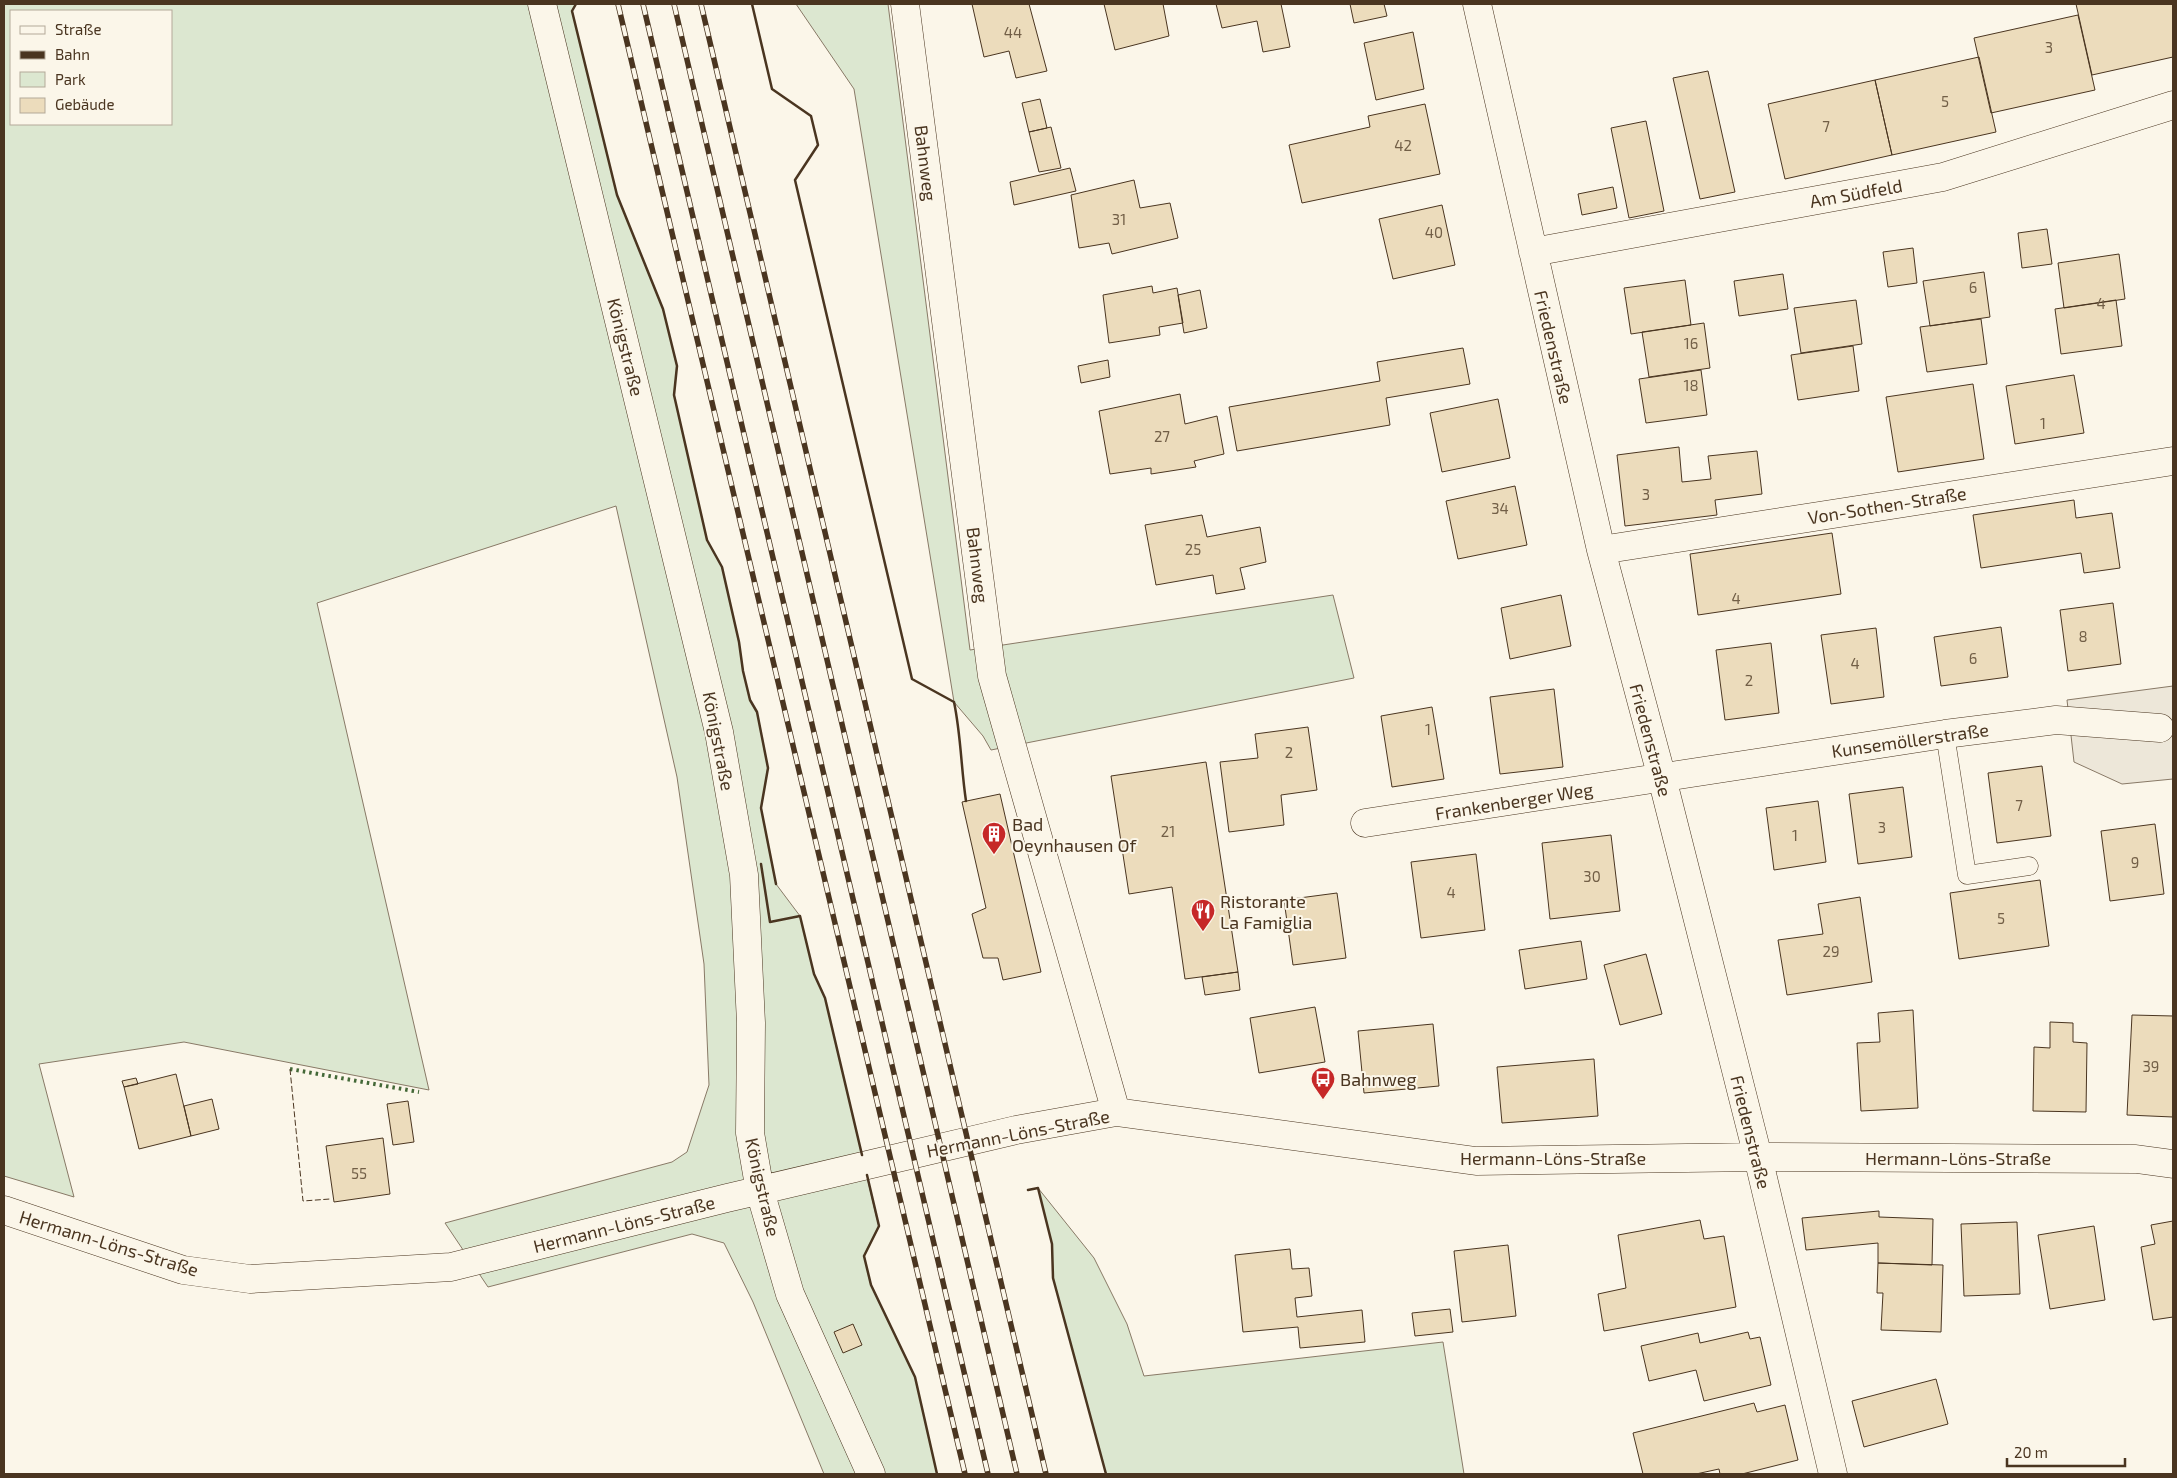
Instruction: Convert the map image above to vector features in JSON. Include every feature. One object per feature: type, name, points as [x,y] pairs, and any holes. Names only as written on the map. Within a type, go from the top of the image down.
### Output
[{"type":"street","name":"Königstraße","points":[[542,4],[720,732],[744,875],[751,1023],[750,1133],[760,1190],[790,1294],[872,1474]]},
{"type":"street","name":"Bahnweg","points":[[906,4],[992,676],[1116,1112]]},
{"type":"street","name":"Friedenstraße","points":[[1478,4],[1532,252],[1601,550],[1662,778],[1758,1157],[1833,1474]]},
{"type":"street","name":"Am Südfeld","points":[[1532,252],[1943,177],[2173,105]]},
{"type":"street","name":"Von-Sothen-Straße","points":[[1601,550],[2173,461]]},
{"type":"street","name":"Kunsemöllerstraße","points":[[1662,778],[1944,734],[2056,720],[2160,728]]},
{"type":"street","name":"Frankenberger Weg","points":[[1365,823],[1662,778]]},
{"type":"street","name":"Hermann-Löns-Straße","points":[[4,1210],[183,1270],[250,1280],[451,1267],[760,1190],[1016,1130],[1116,1112],[1476,1162],[1758,1157],[2136,1159],[2173,1164]]},
{"type":"lane","points":[[1944,734],[1967,875],[2029,866]]},
{"type":"green space","points":[[4,4],[576,4],[572,11],[617,195],[663,309],[677,366],[674,395],[707,540],[722,567],[750,700],[757,712],[768,768],[761,808],[776,884],[800,916],[814,974],[825,998],[879,1226],[864,1256],[871,1285],[915,1377],[937,1474],[824,1474],[753,1302],[724,1243],[692,1234],[488,1287],[445,1223],[672,1162],[687,1152],[709,1085],[704,964],[677,777],[616,506],[317,603],[429,1090],[184,1042],[39,1064],[74,1197],[4,1176]]},
{"type":"green space","points":[[796,4],[888,4],[970,650],[1333,595],[1354,678],[991,750],[983,736],[954,702],[854,89]]},
{"type":"green space","points":[[1038,1188],[1094,1258],[1127,1324],[1144,1376],[1443,1342],[1464,1474],[1106,1474],[1053,1278],[1052,1244]]},
{"type":"shaded area","points":[[2173,686],[2173,779],[2122,784],[2074,762],[2067,700]]},
{"type":"building","points":[[972,4],[1029,4],[1047,71],[1016,78],[1009,51],[984,57]]},
{"type":"building","points":[[1104,4],[1163,4],[1169,36],[1115,50]]},
{"type":"building","points":[[1216,4],[1281,4],[1290,47],[1263,52],[1257,21],[1222,28]]},
{"type":"building","points":[[1350,4],[1384,4],[1387,16],[1354,23]]},
{"type":"building","points":[[2076,4],[2173,4],[2173,57],[2092,75]]},
{"type":"building","points":[[2078,15],[2095,90],[1991,113],[1974,38]]},
{"type":"building","points":[[1413,32],[1424,89],[1376,100],[1364,43]]},
{"type":"building","points":[[1979,57],[1996,132],[1892,155],[1875,80]]},
{"type":"building","points":[[1708,71],[1735,192],[1700,199],[1673,78]]},
{"type":"building","points":[[1875,80],[1892,155],[1785,179],[1768,104]]},
{"type":"building","points":[[1040,99],[1047,128],[1029,132],[1022,103]]},
{"type":"building","points":[[1425,104],[1440,174],[1302,203],[1289,145],[1370,127],[1368,116]]},
{"type":"building","points":[[1646,121],[1664,211],[1629,218],[1611,128]]},
{"type":"building","points":[[1051,127],[1061,168],[1039,172],[1029,132]]},
{"type":"building","points":[[1070,168],[1076,191],[1014,205],[1010,182]]},
{"type":"building","points":[[1134,180],[1140,208],[1170,203],[1178,238],[1112,254],[1109,243],[1079,248],[1071,195]]},
{"type":"building","points":[[1613,187],[1617,208],[1582,215],[1578,194]]},
{"type":"building","points":[[1442,205],[1455,265],[1393,279],[1379,219]]},
{"type":"building","points":[[2047,229],[2052,264],[2022,268],[2018,233]]},
{"type":"building","points":[[1913,248],[1917,283],[1888,287],[1883,252]]},
{"type":"building","points":[[2119,254],[2125,299],[2064,308],[2058,263]]},
{"type":"building","points":[[1984,272],[1990,317],[1930,326],[1923,281]]},
{"type":"building","points":[[1783,274],[1788,309],[1739,316],[1734,281]]},
{"type":"building","points":[[1685,280],[1691,325],[1631,334],[1624,288]]},
{"type":"building","points":[[1152,286],[1153,293],[1177,288],[1183,323],[1159,327],[1160,335],[1109,343],[1103,295]]},
{"type":"building","points":[[1200,290],[1207,328],[1184,333],[1178,295]]},
{"type":"building","points":[[1856,300],[1862,344],[1801,353],[1794,308]]},
{"type":"building","points":[[2116,300],[2122,346],[2061,354],[2055,309]]},
{"type":"building","points":[[1981,319],[1987,364],[1927,372],[1920,327]]},
{"type":"building","points":[[1704,323],[1710,368],[1649,377],[1642,332]]},
{"type":"building","points":[[1853,346],[1859,391],[1798,400],[1791,355]]},
{"type":"building","points":[[1463,348],[1470,384],[1386,398],[1390,425],[1237,451],[1229,407],[1380,381],[1377,362]]},
{"type":"building","points":[[1108,360],[1110,377],[1081,383],[1078,366]]},
{"type":"building","points":[[1701,370],[1707,415],[1646,423],[1639,379]]},
{"type":"building","points":[[2074,375],[2084,433],[2015,444],[2006,386]]},
{"type":"building","points":[[1973,384],[1984,459],[1898,472],[1886,397]]},
{"type":"building","points":[[1180,394],[1185,424],[1217,416],[1224,454],[1194,461],[1196,467],[1151,474],[1151,468],[1110,474],[1099,411]]},
{"type":"building","points":[[1498,399],[1510,458],[1442,472],[1430,413]]},
{"type":"building","points":[[1679,447],[1682,482],[1711,479],[1708,456],[1757,451],[1762,494],[1715,500],[1717,515],[1625,526],[1617,455]]},
{"type":"building","points":[[1515,486],[1527,545],[1458,559],[1446,501]]},
{"type":"building","points":[[2074,500],[2076,518],[2112,513],[2120,568],[2084,573],[2081,553],[1981,568],[1973,515]]},
{"type":"building","points":[[1202,515],[1207,537],[1260,527],[1266,562],[1240,568],[1245,589],[1216,594],[1213,575],[1156,585],[1145,525]]},
{"type":"building","points":[[1832,533],[1841,594],[1698,615],[1690,554]]},
{"type":"building","points":[[1561,595],[1571,646],[1510,659],[1501,608]]},
{"type":"building","points":[[2113,603],[2121,664],[2068,671],[2060,610]]},
{"type":"building","points":[[2001,627],[2008,677],[1941,686],[1934,637]]},
{"type":"building","points":[[1876,628],[1884,697],[1831,704],[1821,635]]},
{"type":"building","points":[[1771,643],[1779,713],[1725,720],[1716,650]]},
{"type":"building","points":[[1554,689],[1563,767],[1500,774],[1490,697]]},
{"type":"building","points":[[1432,707],[1444,779],[1392,787],[1381,716]]},
{"type":"building","points":[[1308,727],[1317,790],[1281,795],[1284,825],[1229,832],[1220,762],[1258,758],[1255,734]]},
{"type":"building","points":[[1206,762],[1238,972],[1185,979],[1172,887],[1129,894],[1111,776]]},
{"type":"building","points":[[2042,766],[2051,836],[1997,843],[1988,773]]},
{"type":"building","points":[[1903,787],[1912,857],[1858,864],[1849,794]]},
{"type":"building","name":"Bad Oeynhausen Of","points":[[1000,794],[1041,972],[1003,980],[998,958],[983,958],[972,914],[986,908],[962,802]]},
{"type":"building","points":[[1818,801],[1826,862],[1774,870],[1766,808]]},
{"type":"building","points":[[2155,824],[2164,894],[2110,901],[2101,831]]},
{"type":"building","points":[[1611,835],[1620,911],[1550,919],[1542,843]]},
{"type":"building","points":[[1476,854],[1485,930],[1421,938],[1411,862]]},
{"type":"building","points":[[2040,880],[2049,946],[1959,959],[1950,893]]},
{"type":"building","points":[[1337,893],[1346,958],[1293,965],[1284,900]]},
{"type":"building","points":[[1860,897],[1872,982],[1787,995],[1778,940],[1823,934],[1818,904]]},
{"type":"building","points":[[1581,941],[1587,979],[1525,989],[1519,950]]},
{"type":"building","points":[[1646,954],[1662,1014],[1620,1025],[1604,965]]},
{"type":"building","points":[[1238,972],[1240,990],[1205,995],[1202,977]]},
{"type":"building","points":[[1315,1007],[1325,1062],[1259,1073],[1250,1018]]},
{"type":"building","points":[[1913,1010],[1918,1108],[1861,1111],[1857,1043],[1880,1042],[1878,1013]]},
{"type":"building","points":[[2132,1015],[2173,1016],[2173,1117],[2127,1115]]},
{"type":"building","points":[[2050,1022],[2073,1023],[2073,1042],[2087,1043],[2086,1112],[2033,1111],[2034,1047],[2050,1048]]},
{"type":"building","points":[[1433,1024],[1439,1086],[1364,1093],[1358,1031]]},
{"type":"building","points":[[1594,1059],[1598,1116],[1502,1123],[1497,1067]]},
{"type":"building","points":[[176,1074],[191,1136],[139,1149],[124,1087]]},
{"type":"building","points":[[136,1078],[138,1084],[124,1087],[122,1081]]},
{"type":"building","points":[[212,1099],[219,1129],[191,1136],[184,1106]]},
{"type":"building","points":[[408,1101],[414,1142],[393,1145],[387,1104]]},
{"type":"building","points":[[383,1138],[390,1194],[334,1202],[326,1146]]},
{"type":"building","points":[[1879,1211],[1879,1217],[1933,1219],[1932,1265],[1878,1263],[1878,1243],[1806,1250],[1802,1218]]},
{"type":"building","points":[[1700,1220],[1704,1239],[1724,1236],[1736,1307],[1604,1331],[1598,1294],[1626,1288],[1618,1235]]},
{"type":"building","points":[[2173,1221],[2173,1317],[2153,1320],[2141,1247],[2155,1244],[2151,1225]]},
{"type":"building","points":[[2017,1222],[2020,1294],[1964,1296],[1961,1224]]},
{"type":"building","points":[[2094,1226],[2105,1300],[2050,1309],[2038,1235]]},
{"type":"building","points":[[1508,1245],[1516,1316],[1462,1322],[1454,1251]]},
{"type":"building","points":[[1290,1249],[1292,1269],[1309,1268],[1312,1296],[1295,1298],[1297,1317],[1362,1310],[1365,1342],[1300,1348],[1298,1327],[1243,1332],[1235,1255]]},
{"type":"building","points":[[1878,1263],[1943,1265],[1941,1332],[1881,1330],[1883,1293],[1877,1293]]},
{"type":"building","points":[[1450,1309],[1453,1332],[1415,1336],[1412,1313]]},
{"type":"building","points":[[853,1324],[862,1345],[843,1353],[834,1332]]},
{"type":"building","points":[[1748,1332],[1750,1339],[1760,1337],[1771,1385],[1704,1401],[1696,1370],[1649,1381],[1641,1346],[1698,1333],[1700,1343]]},
{"type":"building","points":[[1936,1379],[1948,1424],[1864,1447],[1852,1401]]},
{"type":"building","points":[[1754,1403],[1757,1412],[1785,1405],[1798,1460],[1742,1474],[1720,1474],[1719,1469],[1696,1474],[1643,1474],[1633,1433]]},
{"type":"railway","points":[[618,4],[965,1474]]},
{"type":"railway","points":[[643,4],[988,1474]]},
{"type":"railway","points":[[674,4],[1017,1474]]},
{"type":"railway","points":[[701,4],[1046,1474]]},
{"type":"hedge","points":[[290,1069],[419,1092]]},
{"type":"fence","points":[[290,1069],[303,1201],[330,1199]]},
{"type":"wall","points":[[576,4],[572,11],[617,195],[663,309],[677,366],[674,395],[707,540],[722,567],[739,642],[743,671],[750,700],[757,712],[768,768],[761,808],[776,884]]},
{"type":"wall","points":[[752,4],[772,89],[811,116],[818,145],[795,180],[912,679],[954,702],[966,801]]},
{"type":"wall","points":[[761,864],[770,922],[800,916],[814,974],[825,998],[862,1155]]},
{"type":"wall","points":[[867,1175],[879,1226],[864,1256],[871,1285],[915,1377],[937,1474]]},
{"type":"wall","points":[[1028,1190],[1038,1188],[1052,1244],[1053,1278],[1106,1474]]},
{"type":"place","name":"Bad Oeynhausen Of","points":[[994,855]]},
{"type":"place","name":"Ristorante La Famiglia","points":[[1203,932]]},
{"type":"place","name":"Bahnweg","points":[[1323,1100]]}]
